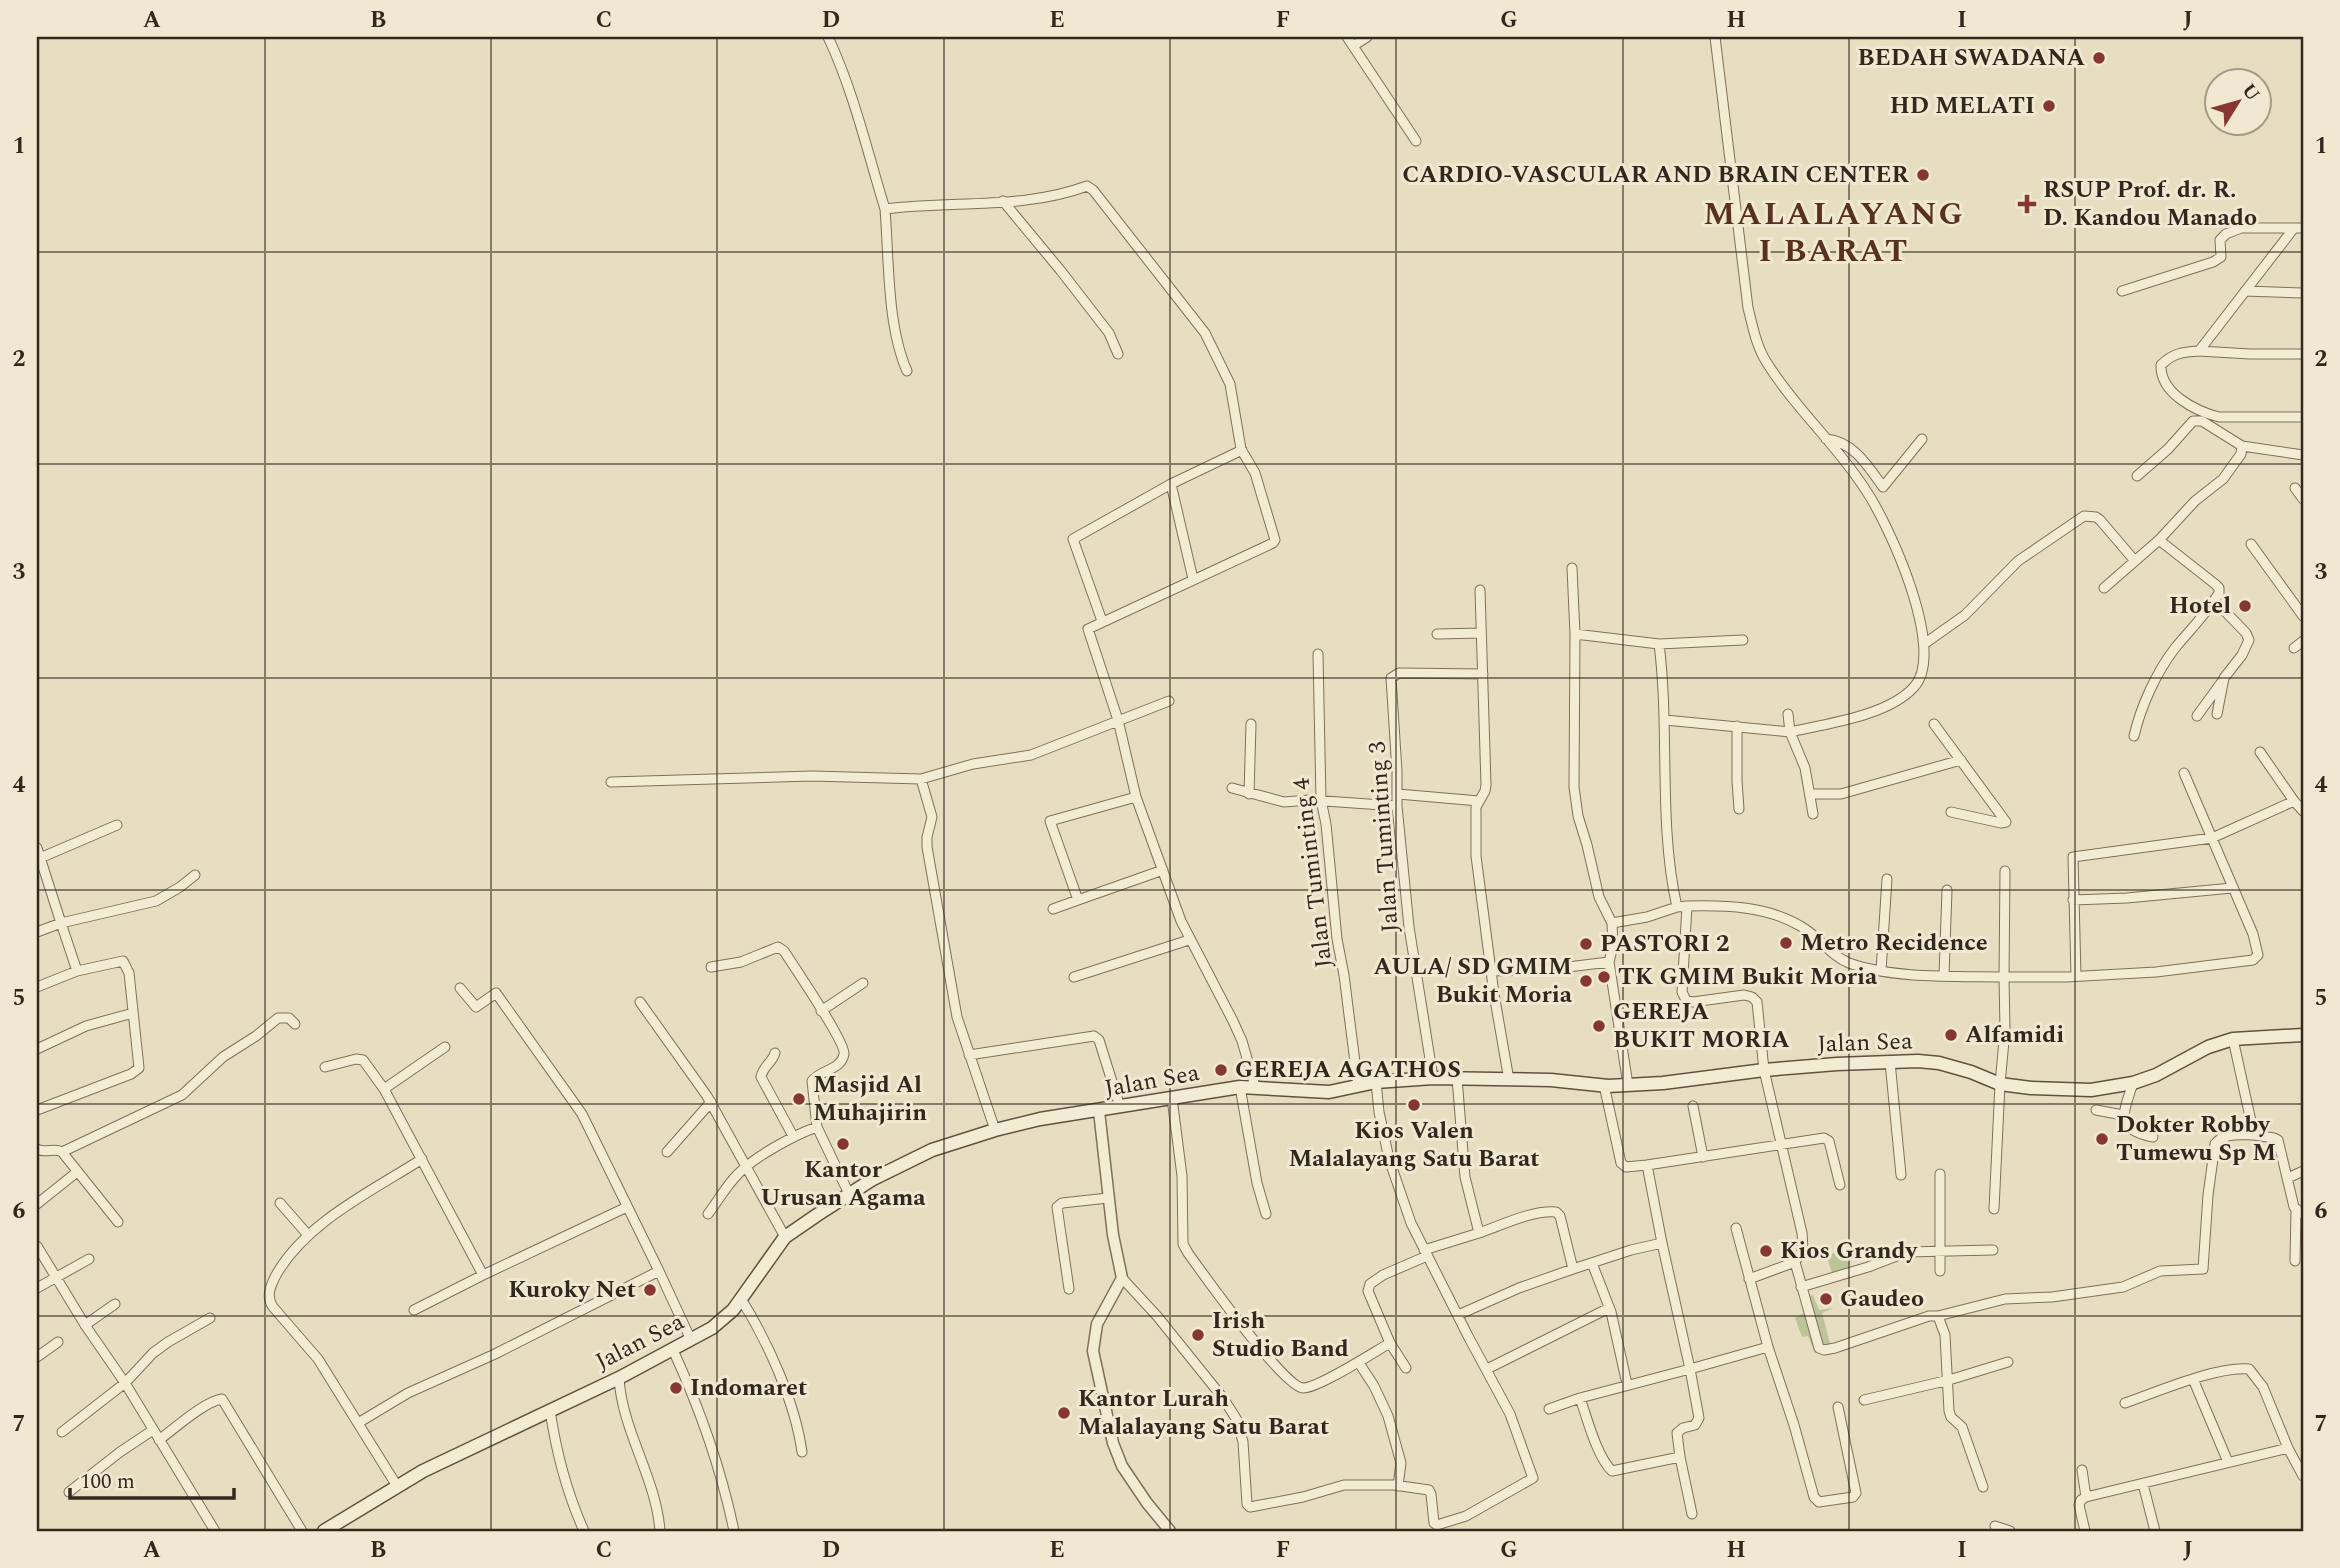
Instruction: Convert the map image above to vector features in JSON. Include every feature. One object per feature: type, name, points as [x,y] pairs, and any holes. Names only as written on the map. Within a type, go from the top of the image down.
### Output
[{"type":"main road","name":"Jalan Sea","points":[[324,1531],[423,1471],[619,1378],[712,1328],[733,1310],[785,1237],[849,1194],[896,1167],[932,1150],[995,1130],[1040,1119],[1240,1087],[1329,1091],[1376,1082],[1433,1078],[1551,1080],[1604,1086],[1663,1083],[1764,1070],[1891,1062],[1939,1063],[2000,1084],[2091,1090],[2133,1083],[2166,1071],[2208,1047],[2234,1039],[2303,1035]]},
{"type":"street","points":[[828,37],[842,66],[859,116],[885,209],[894,324],[897,344],[907,371]]},
{"type":"street","points":[[1347,37],[1416,141]]},
{"type":"street","points":[[1353,46],[1367,37]]},
{"type":"street","points":[[1665,720],[1790,732],[1873,711],[1903,696],[1914,687],[1925,664],[1924,644],[1913,594],[1867,490],[1766,362],[1754,330],[1748,308],[1715,37]]},
{"type":"street","points":[[885,209],[1035,200],[1087,186],[1093,190],[1205,333],[1230,384],[1242,450],[1255,473],[1275,540],[1088,629],[1118,720],[1136,797],[1171,893],[1189,940],[1242,1041],[1255,1086]]},
{"type":"street","points":[[1003,201],[1109,333],[1118,354]]},
{"type":"street","points":[[2122,291],[2213,262],[2221,257],[2220,240],[2241,228],[2299,228]]},
{"type":"street","points":[[2199,351],[2245,291],[2299,228]]},
{"type":"street","points":[[2245,291],[2303,293]]},
{"type":"street","points":[[2303,354],[2199,351],[2176,354],[2161,365],[2161,374],[2170,390],[2203,411],[2219,417],[2303,417]]},
{"type":"street","points":[[2137,476],[2168,449],[2193,421],[2203,421],[2242,446],[2303,455]]},
{"type":"street","points":[[1826,439],[1841,440],[1855,451],[1883,487],[1922,439]]},
{"type":"street","points":[[2104,588],[2159,540],[2195,501],[2223,479],[2241,454],[2242,446]]},
{"type":"street","points":[[1102,621],[1073,539],[1171,484],[1242,450]]},
{"type":"street","points":[[1171,484],[1193,579]]},
{"type":"street","points":[[2295,488],[2303,499]]},
{"type":"street","points":[[1924,644],[1965,615],[2021,559],[2084,516],[2100,520],[2135,561]]},
{"type":"street","points":[[2134,736],[2141,709],[2160,671],[2219,593],[2215,584],[2159,540]]},
{"type":"street","points":[[2251,544],[2303,616]]},
{"type":"street","points":[[1572,568],[1575,634],[1574,787],[1578,816],[1601,902],[1612,923],[1613,946],[1609,962],[1628,1085]]},
{"type":"street","points":[[1480,590],[1486,785],[1475,815],[1476,856],[1491,971],[1510,1080]]},
{"type":"street","points":[[2197,716],[2242,655],[2249,640],[2246,633],[2214,600]]},
{"type":"street","points":[[1437,634],[1481,632]]},
{"type":"street","points":[[1575,634],[1660,644],[1743,640]]},
{"type":"street","points":[[2294,648],[2303,641]]},
{"type":"street","points":[[1660,644],[1668,846],[1670,870],[1682,907],[1684,997],[1693,1002],[1744,995],[1752,996],[1757,1002],[1764,1070],[1803,1244],[1795,1262],[1749,1279]]},
{"type":"street","name":"Jalan Tuminting 4","points":[[1318,654],[1321,800],[1330,851],[1337,939],[1358,1086]]},
{"type":"street","name":"Jalan Tuminting 3","points":[[1433,1078],[1410,937],[1397,806],[1392,676],[1399,673],[1483,674]]},
{"type":"street","points":[[2217,714],[2224,678]]},
{"type":"street","points":[[611,782],[812,776],[921,779],[973,764],[1031,755],[1169,701]]},
{"type":"street","points":[[1788,714],[1790,732],[1805,768],[1813,814]]},
{"type":"street","points":[[1249,794],[1251,724]]},
{"type":"street","points":[[1934,724],[2006,822],[1951,813]]},
{"type":"street","points":[[1737,726],[1739,809]]},
{"type":"street","points":[[2260,752],[2303,811]]},
{"type":"street","points":[[1810,794],[1841,794],[1961,760]]},
{"type":"street","points":[[1612,923],[1682,907],[1727,906],[1752,909],[1790,921],[1816,937],[1842,960],[1881,971],[1944,975],[2004,977],[2156,972],[2253,960],[2258,955],[2258,950],[2184,773]]},
{"type":"street","points":[[921,779],[932,817],[927,847],[957,1017],[995,1130]]},
{"type":"street","points":[[1232,788],[1284,802],[1321,800],[1397,806]]},
{"type":"street","points":[[1398,794],[1479,801]]},
{"type":"street","points":[[1077,900],[1050,821],[1136,797]]},
{"type":"street","points":[[2076,975],[2073,857],[2212,838],[2294,801]]},
{"type":"street","points":[[40,858],[117,825]]},
{"type":"street","points":[[37,848],[77,971]]},
{"type":"street","points":[[1053,909],[1163,870]]},
{"type":"street","points":[[1994,1209],[2005,1030],[2005,871]]},
{"type":"street","points":[[37,932],[61,923],[156,901],[195,876]]},
{"type":"street","points":[[1881,971],[1887,879]]},
{"type":"street","points":[[2073,900],[2181,894],[2232,888]]},
{"type":"street","points":[[1944,975],[1947,890]]},
{"type":"street","points":[[1074,977],[1189,940]]},
{"type":"street","points":[[711,967],[741,962],[778,947],[841,1043],[844,1055],[833,1068],[811,1081],[817,1127],[849,1194]]},
{"type":"street","points":[[37,987],[77,971],[123,961],[129,973],[139,1061],[137,1071],[37,1110]]},
{"type":"street","points":[[1491,971],[1543,970],[1609,962]]},
{"type":"street","points":[[821,1011],[863,983]]},
{"type":"street","points":[[460,988],[476,1007],[496,993],[582,1114],[691,1340]]},
{"type":"street","points":[[640,1002],[711,1102],[785,1237]]},
{"type":"street","points":[[37,1049],[86,1026],[133,1013]]},
{"type":"street","points":[[62,1152],[182,1095],[216,1062],[278,1018],[289,1018],[295,1024]]},
{"type":"street","points":[[969,1055],[1094,1036],[1099,1040],[1120,1107]]},
{"type":"street","points":[[2234,1039],[2254,1135]]},
{"type":"street","points":[[384,1089],[445,1047]]},
{"type":"street","points":[[775,1053],[761,1077],[793,1136]]},
{"type":"street","points":[[326,1067],[356,1059],[363,1060],[384,1089],[483,1275]]},
{"type":"street","points":[[1891,1062],[1901,1175]]},
{"type":"street","points":[[1457,1078],[1465,1177],[1479,1233]]},
{"type":"street","points":[[1098,1111],[1113,1235],[1122,1278],[1216,1388],[1237,1420],[1243,1442],[1248,1506],[1303,1497],[1344,1485],[1398,1486],[1429,1490],[1434,1523],[1437,1525],[1466,1516],[1533,1478],[1511,1416],[1411,1223],[1389,1159],[1376,1082]]},
{"type":"street","points":[[2133,1083],[2123,1115],[2130,1129],[2153,1138]]},
{"type":"street","points":[[1604,1086],[1621,1163],[1626,1167],[1824,1138],[1828,1139],[1840,1185]]},
{"type":"street","points":[[1240,1087],[1257,1183],[1266,1214]]},
{"type":"street","points":[[1172,1098],[1182,1176],[1183,1244],[1268,1357],[1299,1388],[1307,1388],[1359,1363],[1390,1343]]},
{"type":"street","points":[[667,1152],[711,1102]]},
{"type":"street","points":[[1693,1106],[1703,1157]]},
{"type":"street","points":[[2096,1110],[2123,1115]]},
{"type":"street","points":[[708,1214],[745,1167],[793,1136],[817,1127]]},
{"type":"street","points":[[1795,1262],[1819,1348],[1824,1350],[1853,1343],[1929,1316],[2005,1299],[2052,1297],[2123,1287],[2160,1271],[2203,1269],[2211,1158],[2215,1144],[2226,1136],[2254,1135],[2278,1140],[2300,1213],[2295,1261]]},
{"type":"street","points":[[37,1149],[62,1152],[118,1222]]},
{"type":"street","points":[[397,1486],[318,1359],[269,1301],[268,1295],[279,1270],[308,1235],[361,1197],[422,1159]]},
{"type":"street","points":[[1647,1165],[1699,1418],[1695,1425],[1683,1428],[1677,1433],[1692,1514]]},
{"type":"street","points":[[2288,1178],[2303,1171]]},
{"type":"street","points":[[37,1204],[77,1172]]},
{"type":"street","points":[[1940,1174],[1940,1271]]},
{"type":"street","points":[[1069,1289],[1057,1206],[1062,1203],[1108,1198]]},
{"type":"street","points":[[280,1203],[308,1235]]},
{"type":"street","points":[[414,1310],[627,1207]]},
{"type":"street","points":[[1406,1368],[1390,1343],[1368,1291],[1370,1284],[1383,1275],[1425,1253],[1549,1211],[1560,1216],[1573,1269]]},
{"type":"street","points":[[1737,1228],[1768,1347],[1814,1496],[1819,1502],[1845,1499],[1856,1493],[1838,1407]]},
{"type":"street","points":[[1458,1315],[1519,1288],[1631,1250],[1662,1243]]},
{"type":"street","points":[[37,1246],[215,1531]]},
{"type":"street","points":[[1801,1287],[1907,1252],[1993,1250]]},
{"type":"street","points":[[37,1288],[89,1259]]},
{"type":"street","points":[[1592,1263],[1611,1312],[1627,1384]]},
{"type":"street","points":[[358,1423],[408,1393],[495,1354],[659,1271]]},
{"type":"street","points":[[1122,1278],[1097,1324],[1093,1351],[1113,1443],[1122,1466],[1170,1531]]},
{"type":"street","points":[[741,1299],[770,1352],[789,1399],[802,1452]]},
{"type":"street","points":[[85,1325],[115,1304]]},
{"type":"street","points":[[1487,1369],[1605,1310],[1611,1312]]},
{"type":"street","points":[[1938,1316],[1945,1335],[1951,1417],[1962,1427],[1983,1487]]},
{"type":"street","points":[[62,1432],[125,1383],[161,1347],[210,1318]]},
{"type":"street","points":[[37,1357],[58,1342]]},
{"type":"street","points":[[1549,1409],[1627,1384],[1768,1347]]},
{"type":"street","points":[[673,1350],[689,1384],[719,1467],[734,1531]]},
{"type":"street","points":[[1864,1400],[1949,1380],[2008,1362]]},
{"type":"street","points":[[1359,1363],[1388,1416],[1401,1464],[1398,1486]]},
{"type":"street","points":[[2124,1403],[2193,1379],[2244,1369],[2254,1373],[2273,1408],[2288,1448],[2303,1476]]},
{"type":"street","points":[[619,1378],[628,1420],[652,1489],[660,1531]]},
{"type":"street","points":[[2193,1379],[2228,1462]]},
{"type":"street","points":[[1580,1398],[1600,1451],[1612,1471],[1680,1457]]},
{"type":"street","points":[[159,1440],[217,1399],[222,1399],[302,1531]]},
{"type":"street","points":[[550,1410],[567,1483],[584,1531]]},
{"type":"street","points":[[69,1492],[153,1430]]},
{"type":"street","points":[[2085,1531],[2079,1502],[2086,1497],[2288,1448]]},
{"type":"street","points":[[2082,1470],[2086,1497]]},
{"type":"street","points":[[2143,1484],[2155,1531]]},
{"type":"street","points":[[1995,1526],[2010,1531]]},
{"type":"green space","points":[[1844,1250],[1851,1272],[1834,1279],[1826,1255]]},
{"type":"green space","points":[[1813,1295],[1819,1310],[1834,1308],[1822,1313],[1831,1347],[1815,1353],[1808,1336],[1802,1337],[1795,1318],[1812,1309],[1809,1296]]},
{"type":"place","name":"BEDAH SWADANA","points":[[2099,58]]},
{"type":"place","name":"HD MELATI","points":[[2049,106]]},
{"type":"place","name":"CARDIO-VASCULAR AND BRAIN CENTER","points":[[1923,175]]},
{"type":"place","name":"RSUP Prof. dr. R. D. Kandou Manado","points":[[2027,204]]},
{"type":"place","name":"Hotel","points":[[2245,606]]},
{"type":"place","name":"Metro Recidence","points":[[1786,943]]},
{"type":"place","name":"PASTORI 2","points":[[1586,944]]},
{"type":"place","name":"TK GMIM Bukit Moria","points":[[1604,977]]},
{"type":"place","name":"AULA/ SD GMIM Bukit Moria","points":[[1586,981]]},
{"type":"place","name":"GEREJA BUKIT MORIA","points":[[1599,1026]]},
{"type":"place","name":"Alfamidi","points":[[1951,1035]]},
{"type":"place","name":"GEREJA AGATHOS","points":[[1221,1070]]},
{"type":"place","name":"Masjid Al Muhajirin","points":[[799,1099]]},
{"type":"place","name":"Kios Valen Malalayang Satu Barat","points":[[1414,1105]]},
{"type":"place","name":"Dokter Robby Tumewu Sp M","points":[[2102,1139]]},
{"type":"place","name":"Kantor Urusan Agama","points":[[843,1144]]},
{"type":"place","name":"Kios Grandy","points":[[1766,1251]]},
{"type":"place","name":"Kuroky Net","points":[[650,1290]]},
{"type":"place","name":"Gaudeo","points":[[1826,1299]]},
{"type":"place","name":"Irish Studio Band","points":[[1198,1335]]},
{"type":"place","name":"Indomaret","points":[[676,1388]]},
{"type":"place","name":"Kantor Lurah Malalayang Satu Barat","points":[[1064,1413]]},
{"type":"district","name":"MALALAYANG I BARAT","points":[[1834,232]]}]
